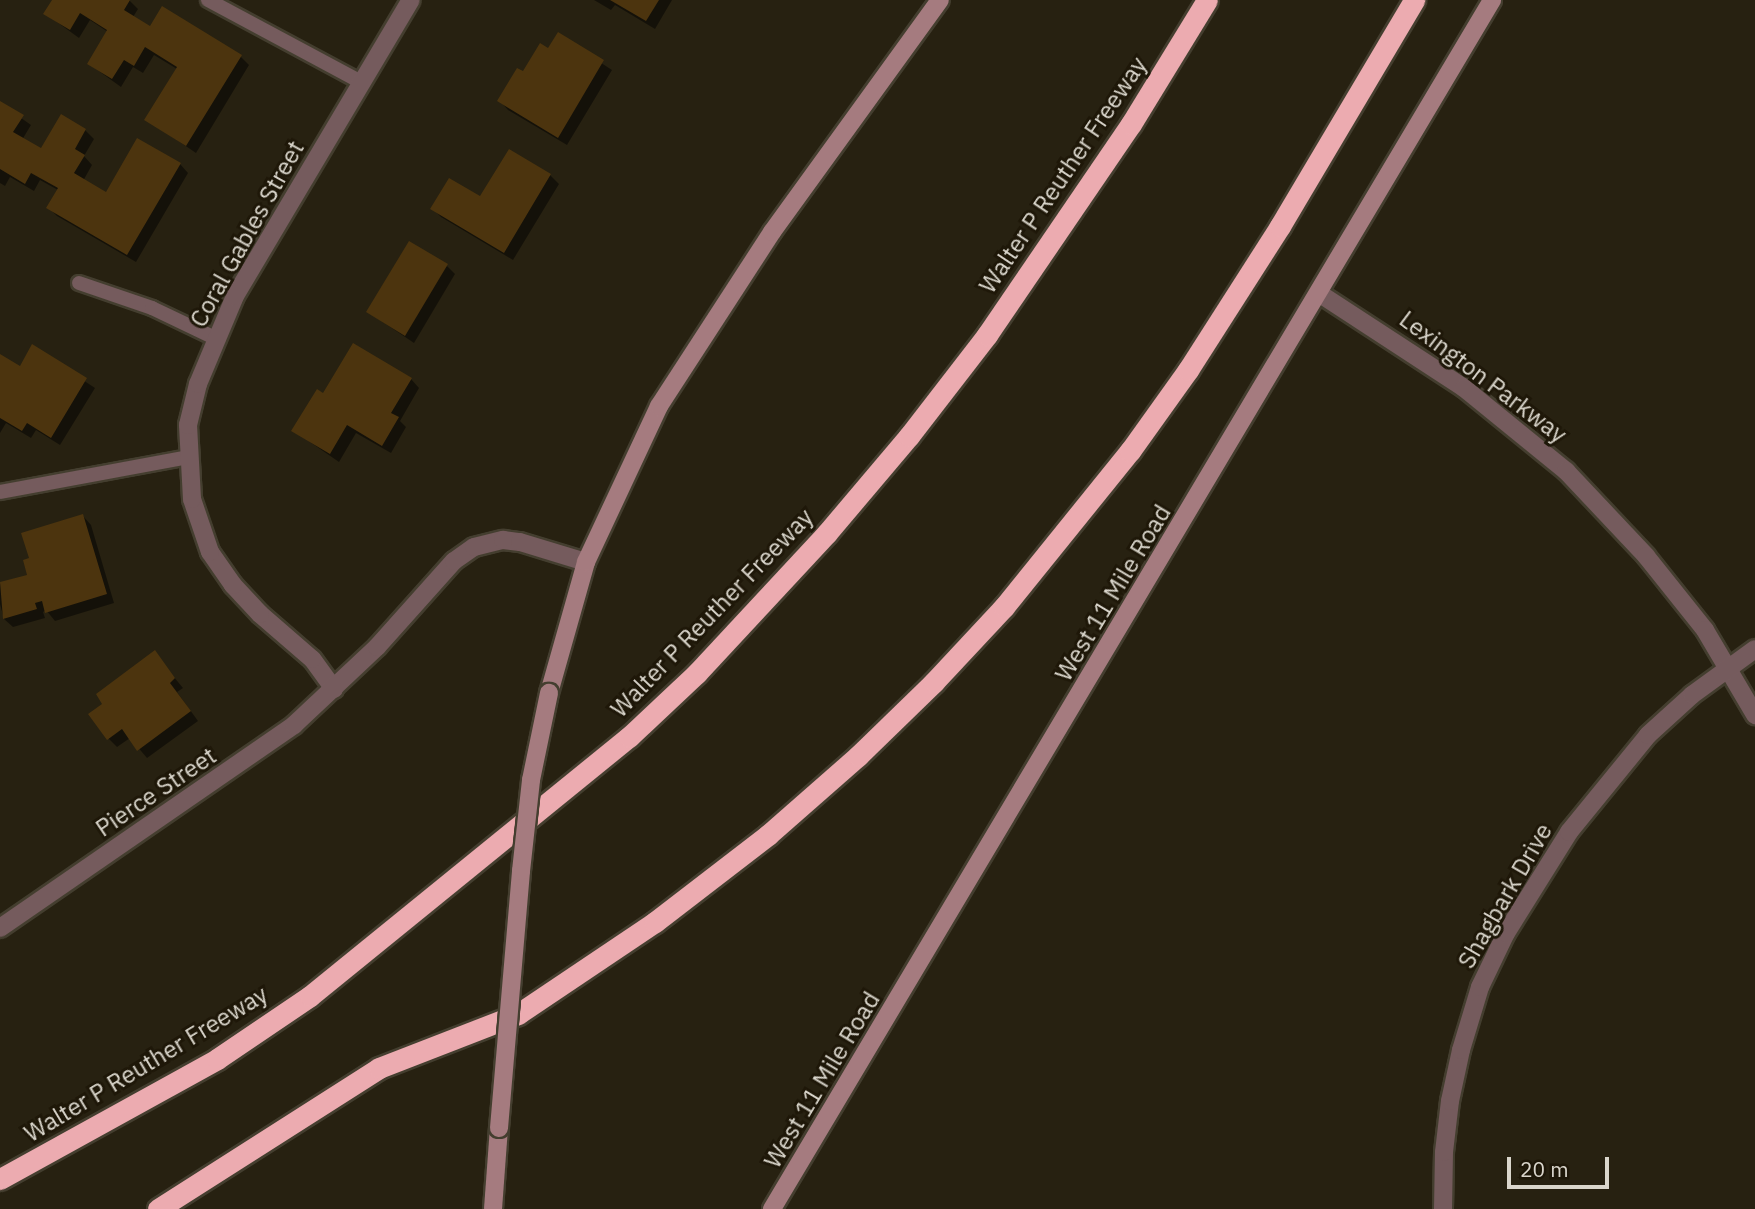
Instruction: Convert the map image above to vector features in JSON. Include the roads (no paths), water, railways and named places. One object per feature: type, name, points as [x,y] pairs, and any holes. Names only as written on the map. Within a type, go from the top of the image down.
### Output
[{"type":"highway","name":"Walter P Reuther Freeway","points":[[0,1179],[217,1059],[310,996],[629,737],[697,673],[827,533],[909,436],[987,335],[1124,135],[1208,0]]},
{"type":"highway","points":[[158,1209],[379,1068],[518,1014],[655,922],[768,835],[858,756],[934,682],[1004,607],[1130,451],[1188,370],[1280,226],[1414,0]]},
{"type":"main road","points":[[493,1209],[531,780],[549,693],[586,562],[629,465],[691,353],[772,232],[940,0]]},
{"type":"main road","name":"West 11 Mile Road","points":[[772,1209],[1320,294],[1492,0]]},
{"type":"main road","points":[[497,1153],[503,1209]]},
{"type":"street","name":"Coral Gables Street","points":[[334,689],[312,659],[260,614],[233,585],[210,552],[192,499],[188,425],[198,384],[215,338],[235,296],[411,0]]},
{"type":"street","name":"Lexington Parkway","points":[[1320,294],[1464,388],[1566,471],[1646,555],[1705,630],[1755,715]]},
{"type":"street","points":[[334,689],[454,562],[474,547],[503,540],[520,542],[586,562]]},
{"type":"street","name":"Shagbark Drive","points":[[1443,1209],[1445,1139],[1461,1050],[1480,987],[1506,933],[1533,886],[1611,777],[1648,735],[1728,667],[1755,649]]},
{"type":"street","name":"Pierce Street","points":[[0,928],[223,776],[294,725],[334,689]]},
{"type":"lane","points":[[208,0],[361,82]]},
{"type":"lane","points":[[79,283],[152,307],[215,338]]},
{"type":"lane","points":[[0,492],[188,457]]}]
